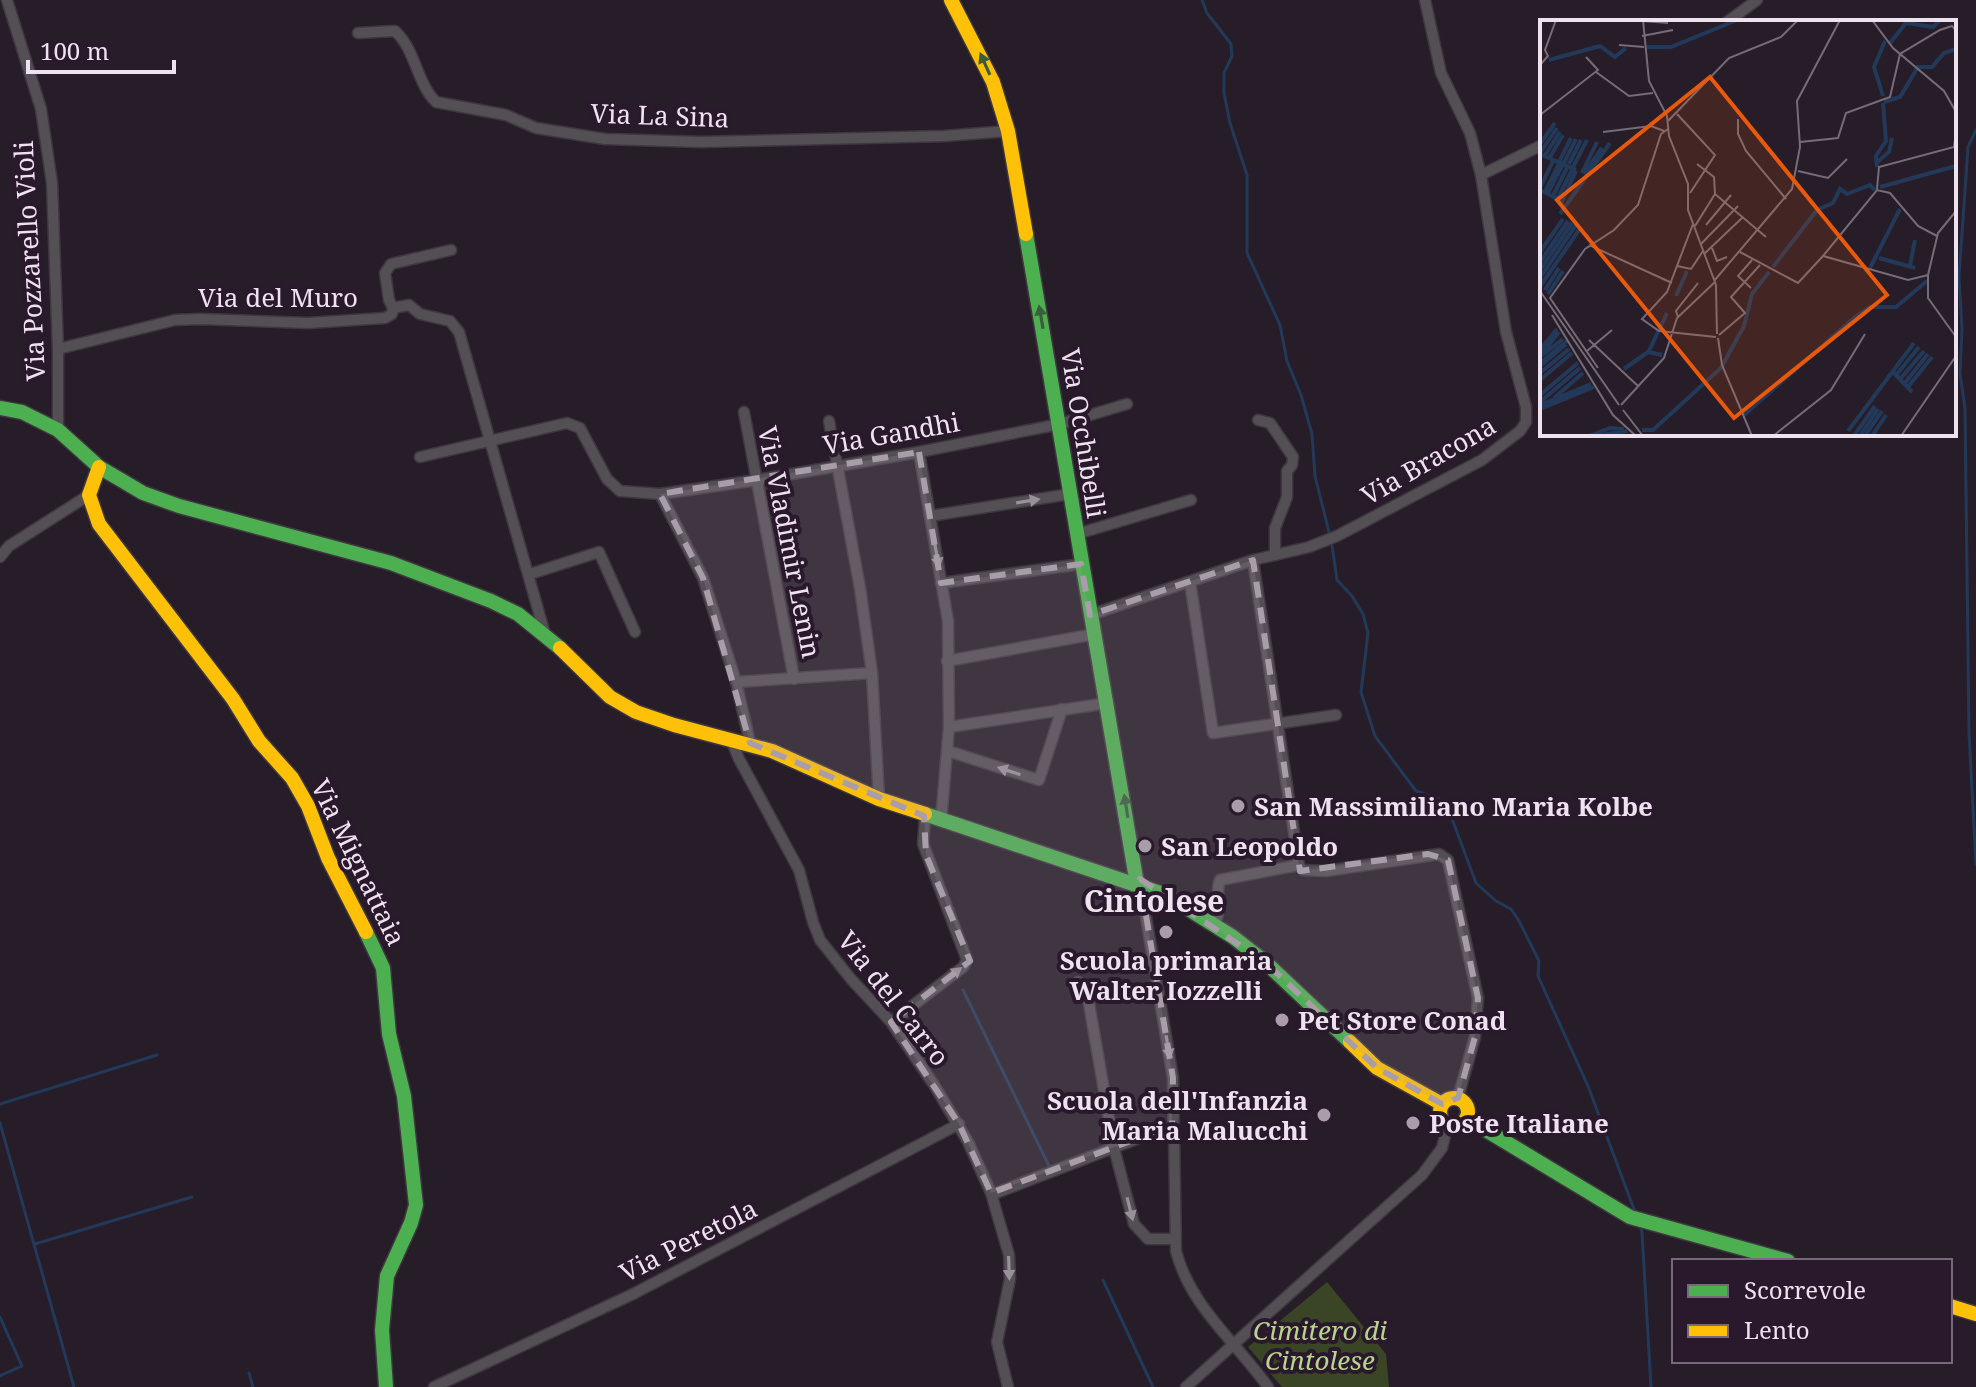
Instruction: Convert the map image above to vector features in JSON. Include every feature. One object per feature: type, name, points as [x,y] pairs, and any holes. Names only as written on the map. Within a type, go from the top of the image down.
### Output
[{"type":"street","name":"Via Pozzarello Violi","points":[[7,0],[45,132],[52,183],[58,430]]},
{"type":"street","name":"Via Occhibelli","points":[[951,0],[993,82],[1008,131],[1060,424],[1081,564],[1141,885]]},
{"type":"street","points":[[1425,0],[1441,73],[1470,133],[1481,175],[1540,146]]},
{"type":"street","points":[[1730,20],[1757,0]]},
{"type":"street","name":"Via La Sina","points":[[358,33],[395,31],[404,39],[428,94],[436,102],[506,115],[536,128],[564,133],[605,139],[702,142],[944,136],[1008,131]]},
{"type":"street","name":"Via Bracona","points":[[1090,615],[1253,560],[1337,536],[1468,468],[1506,444],[1526,422],[1526,407],[1506,332],[1481,175]]},
{"type":"street","points":[[393,308],[385,273],[391,264],[451,250]]},
{"type":"street","name":"Via del Muro","points":[[58,349],[175,320],[308,323],[385,318],[392,314],[393,308],[409,305],[420,314],[450,321],[456,326],[492,441],[545,634]]},
{"type":"street","name":"Via Gandhi","points":[[492,441],[567,423],[580,428],[607,479],[620,491],[660,494],[919,452],[1060,424],[1127,404]]},
{"type":"street","points":[[0,408],[22,412],[58,430],[99,467],[143,493],[176,505],[391,563],[491,601],[518,614],[545,634],[610,697],[636,712],[674,725],[750,743],[925,816],[1166,895],[1214,925],[1276,972],[1377,1068],[1442,1104]]},
{"type":"street","name":"Via Vladimir Lenin","points":[[744,412],[794,679]]},
{"type":"street","points":[[1258,420],[1270,423],[1294,462],[1287,471],[1286,506],[1275,528],[1275,555]]},
{"type":"street","points":[[829,421],[872,673],[879,799]]},
{"type":"street","points":[[420,457],[492,441]]},
{"type":"street","points":[[919,452],[948,621],[949,727],[941,821]]},
{"type":"street","points":[[0,557],[9,546],[89,495],[99,467]]},
{"type":"street","points":[[660,494],[703,578],[736,682],[750,743]]},
{"type":"street","points":[[930,516],[1070,494]]},
{"type":"street","name":"Via Mignattaia","points":[[89,495],[99,524],[233,699],[259,741],[292,778],[383,968],[389,1034],[404,1096],[416,1205],[387,1276],[382,1330],[386,1387]]},
{"type":"street","points":[[1077,534],[1191,500]]},
{"type":"street","points":[[530,574],[599,552],[635,632]]},
{"type":"street","points":[[1253,560],[1299,865],[1303,870],[1326,871],[1439,854],[1448,860],[1478,998],[1475,1037],[1458,1098]]},
{"type":"street","points":[[941,583],[1081,564]]},
{"type":"street","points":[[1190,582],[1213,733],[1336,715]]},
{"type":"street","points":[[947,661],[1095,634]]},
{"type":"street","points":[[736,682],[872,673]]},
{"type":"street","points":[[949,727],[1108,703]]},
{"type":"street","points":[[948,751],[1039,780],[1062,709]]},
{"type":"street","name":"Via del Carro","points":[[731,739],[799,870],[820,940],[891,1022],[959,1124],[991,1193],[1009,1255],[1010,1279],[997,1342],[1008,1387]]},
{"type":"street","points":[[891,1022],[963,967],[967,960],[923,844],[925,816]]},
{"type":"street","points":[[1214,925],[1220,911],[1220,880],[1299,865]]},
{"type":"street","points":[[1141,885],[1173,1078],[1175,1239],[1179,1261],[1199,1303],[1268,1387]]},
{"type":"street","points":[[1078,982],[1087,992],[1114,1148],[1134,1224],[1148,1239],[1175,1239]]},
{"type":"street","points":[[1458,1098],[1467,1106],[1466,1118],[1457,1125],[1448,1124],[1442,1118],[1442,1104],[1458,1098]]},
{"type":"street","points":[[1466,1118],[1630,1217],[1781,1259]]},
{"type":"street","name":"Via Peretola","points":[[434,1387],[633,1294],[959,1124]]},
{"type":"street","points":[[1186,1387],[1422,1175],[1442,1148],[1448,1124]]},
{"type":"street","points":[[991,1193],[1160,1130],[1172,1132]]},
{"type":"street","points":[[1952,1307],[1976,1314]]},
{"type":"highlighted area","points":[[919,452],[941,583],[1081,564],[1090,615],[1253,560],[1300,871],[1428,854],[1448,860],[1478,998],[1475,1037],[1458,1098],[1442,1104],[1377,1068],[1265,962],[1140,879],[1173,1078],[1172,1132],[1160,1130],[991,1193],[959,1124],[891,1022],[970,961],[926,855],[924,816],[750,743],[703,578],[660,494]]},
{"type":"green space","name":"Cimitero di Cintolese","points":[[1327,1282],[1386,1354],[1389,1387],[1282,1387],[1248,1347]]},
{"type":"waterway","points":[[1202,0],[1207,13],[1231,44],[1232,56],[1224,73],[1224,93],[1247,175],[1247,253],[1280,325],[1287,361],[1301,395],[1312,434],[1315,476],[1329,532]]},
{"type":"waterway","points":[[1976,130],[1968,147],[1959,277],[1962,329],[1960,373],[1965,409],[1969,733],[1976,864]]},
{"type":"waterway","points":[[1332,545],[1337,580],[1363,614],[1368,633],[1361,692],[1375,736],[1416,791],[1442,800],[1448,808],[1476,883],[1496,901],[1511,909],[1519,921],[1539,961],[1538,976],[1588,1086],[1635,1212]]},
{"type":"waterway","points":[[963,990],[1050,1168]]},
{"type":"waterway","points":[[0,1104],[157,1055]]},
{"type":"waterway","points":[[0,1123],[74,1387]]},
{"type":"waterway","points":[[35,1244],[192,1197]]},
{"type":"waterway","points":[[1639,1223],[1651,1387]]},
{"type":"waterway","points":[[1103,1280],[1153,1387]]},
{"type":"waterway","points":[[0,1317],[22,1366],[0,1376]]},
{"type":"waterway","points":[[249,1373],[253,1387]]},
{"type":"traffic: fast","points":[[1026,234],[1137,884]]},
{"type":"traffic: fast","points":[[0,408],[22,412],[58,430],[99,467],[143,493],[179,506],[391,563],[518,614],[560,648]]},
{"type":"traffic: fast","points":[[925,814],[1166,895],[1233,937],[1265,962],[1350,1042]]},
{"type":"traffic: fast","points":[[366,932],[383,968],[389,1034],[404,1096],[416,1205],[387,1276],[382,1330],[386,1387]]},
{"type":"traffic: fast","points":[[1466,1118],[1630,1217],[1781,1259]]},
{"type":"traffic: slow","points":[[951,0],[993,82],[1008,131],[1026,234]]},
{"type":"traffic: slow","points":[[99,467],[89,495],[99,524],[233,699],[259,741],[292,778],[366,932]]},
{"type":"traffic: slow","points":[[560,648],[610,697],[636,712],[772,751],[879,799],[925,814]]},
{"type":"traffic: slow","points":[[1350,1042],[1377,1068],[1442,1104]]},
{"type":"traffic: slow","points":[[1454,1098],[1464,1102],[1468,1112],[1464,1122],[1454,1126],[1444,1122],[1440,1112],[1444,1102],[1454,1098]]},
{"type":"traffic: slow","points":[[1952,1307],[1976,1314]]},
{"type":"place","name":"San Massimiliano Maria Kolbe","points":[[1238,806]]},
{"type":"place","name":"San Leopoldo","points":[[1145,846]]},
{"type":"place","name":"Scuola primaria Walter Iozzelli","points":[[1166,932]]},
{"type":"place","name":"Pet Store Conad","points":[[1282,1020]]},
{"type":"place","name":"Scuola dell'Infanzia Maria Malucchi","points":[[1324,1115]]},
{"type":"place","name":"Poste Italiane","points":[[1413,1123]]},
{"type":"district","name":"Cintolese","points":[[1154,900]]}]
